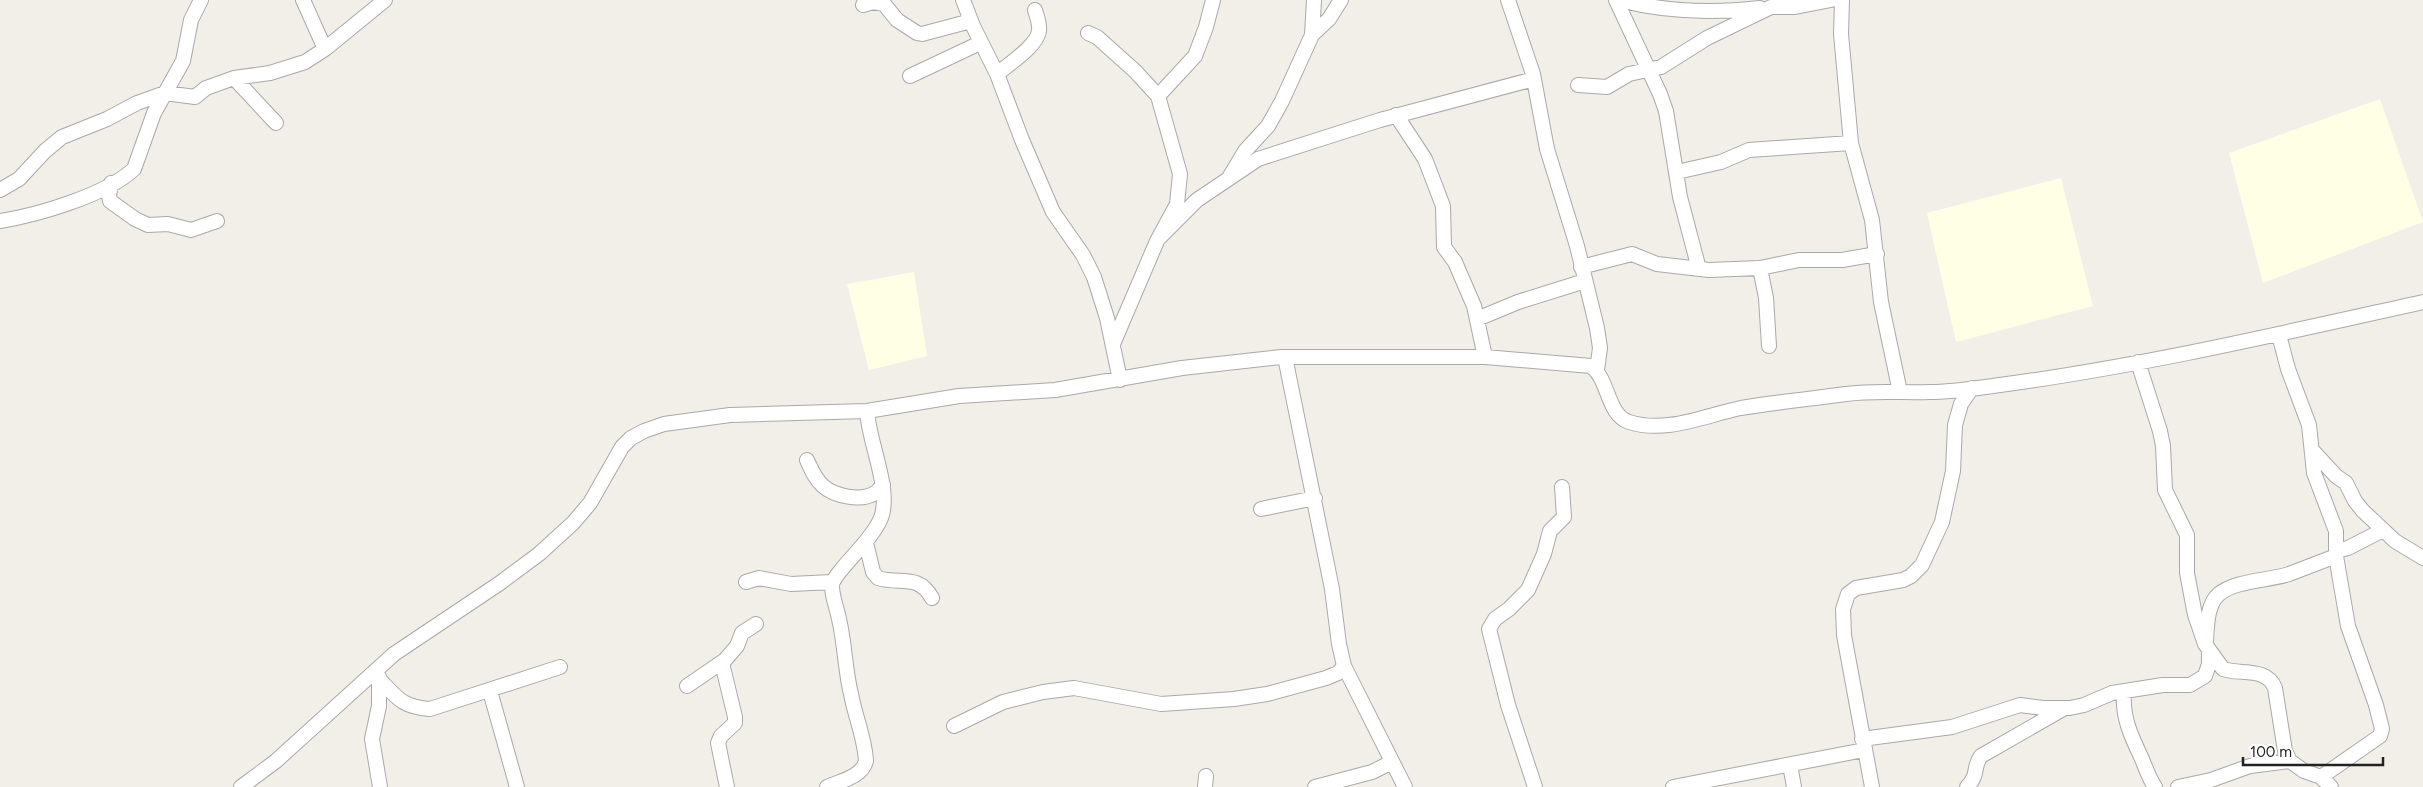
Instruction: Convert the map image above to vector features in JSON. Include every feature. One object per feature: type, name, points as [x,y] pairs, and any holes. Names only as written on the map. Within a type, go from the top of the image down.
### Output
[{"type":"street","points":[[0,221],[32,214],[79,199],[112,184],[134,169],[147,129],[183,61],[191,20],[202,0]]},
{"type":"street","points":[[303,0],[325,49]]},
{"type":"street","points":[[0,190],[19,179],[45,151],[62,137],[106,119],[137,103],[165,93],[195,97],[206,88],[234,78],[281,70],[305,62],[325,49],[385,0]]},
{"type":"street","points":[[964,0],[980,43],[997,74],[1022,140],[1053,212],[1094,277],[1113,344],[1120,380]]},
{"type":"street","points":[[1158,96],[1195,56],[1206,27],[1212,0]]},
{"type":"street","points":[[1228,178],[1245,151],[1268,126],[1282,101],[1312,35],[1314,0]]},
{"type":"street","points":[[1312,35],[1329,19],[1341,0]]},
{"type":"street","points":[[1508,0],[1526,49],[1534,79],[1547,149],[1571,222],[1597,328],[1600,348],[1597,370]]},
{"type":"street","points":[[1618,0],[1662,7],[1720,12],[1771,7],[1795,7],[1831,0]]},
{"type":"street","points":[[1618,0],[1666,111],[1676,172],[1699,269]]},
{"type":"street","points":[[1842,0],[1840,34],[1851,143],[1872,220],[1881,302],[1900,392]]},
{"type":"street","points":[[863,6],[873,2],[884,4],[897,20],[917,33],[922,34],[971,21]]},
{"type":"street","points":[[1578,85],[1607,87],[1629,74],[1670,63],[1707,38],[1771,7]]},
{"type":"street","points":[[997,74],[1022,54],[1036,39],[1039,26],[1035,10]]},
{"type":"street","points":[[1088,33],[1097,38],[1135,72],[1158,96],[1177,160],[1180,190],[1177,204],[1160,237],[1113,344]]},
{"type":"street","points":[[910,76],[980,43]]},
{"type":"street","points":[[234,78],[276,123]]},
{"type":"street","points":[[1160,237],[1197,200],[1258,159],[1297,145],[1396,116],[1534,79]]},
{"type":"street","points":[[1396,116],[1425,159],[1443,206],[1444,247],[1455,262],[1477,319],[1485,356]]},
{"type":"street","points":[[1676,172],[1721,162],[1749,150],[1851,143]]},
{"type":"street","points":[[112,184],[109,191],[110,201],[141,223],[148,225],[168,224],[191,230],[217,221]]},
{"type":"street","points":[[1581,267],[1632,254],[1657,264],[1699,269],[1760,268],[1806,260],[1842,260],[1876,254]]},
{"type":"street","points":[[1760,268],[1766,298],[1769,346]]},
{"type":"street","points":[[1477,319],[1518,302],[1585,281]]},
{"type":"street","points":[[241,787],[276,761],[426,632],[500,583],[558,538],[590,502],[622,448],[631,438],[664,424],[730,416],[867,411],[959,396],[1055,390],[1182,368],[1285,357],[1485,356],[1591,366],[1597,370],[1620,416],[1628,422],[1638,424],[1687,422],[1742,408],[1849,394],[1932,392],[1972,388],[2138,362],[2279,335],[2423,302]]},
{"type":"street","points":[[2279,335],[2288,369],[2309,425],[2317,486],[2336,531],[2336,553],[2348,626],[2376,704],[2382,733],[2321,777]]},
{"type":"street","points":[[1285,357],[1315,498],[1344,666],[1405,787]]},
{"type":"street","points":[[2138,362],[2160,431],[2167,497],[2177,511],[2187,535],[2190,590],[2195,615],[2207,647],[2223,669],[2265,675],[2272,679],[2285,751],[2290,761],[2304,771],[2321,777],[2331,787]]},
{"type":"street","points":[[1872,787],[1843,626],[1845,600],[1848,594],[1856,588],[1903,580],[1911,576],[1922,565],[1944,516],[1953,471],[1955,425],[1961,404],[1972,388]]},
{"type":"street","points":[[830,786],[859,773],[864,768],[866,761],[850,692],[832,582],[834,577],[866,543],[879,524],[882,513],[883,485],[869,430],[867,411]]},
{"type":"street","points":[[2312,450],[2336,476],[2346,483],[2358,506],[2408,551],[2423,558]]},
{"type":"street","points":[[807,460],[818,482],[829,491],[837,494],[868,496],[876,493],[883,485]]},
{"type":"street","points":[[1535,787],[1508,705],[1489,629],[1492,622],[1515,604],[1528,590],[1544,554],[1550,531],[1564,517],[1562,488]]},
{"type":"street","points":[[1261,510],[1315,498]]},
{"type":"street","points":[[1673,787],[1790,765],[1863,744],[1952,727],[2020,705],[2064,708],[2084,705],[2112,693],[2163,684],[2190,685],[2199,681],[2208,671],[2207,647],[2210,611],[2212,604],[2220,594],[2239,584],[2259,582],[2289,574],[2383,530]]},
{"type":"street","points":[[866,543],[874,572],[878,578],[915,582],[925,587],[932,598]]},
{"type":"street","points":[[746,582],[759,578],[791,584],[832,582]]},
{"type":"street","points":[[687,686],[722,663],[737,646],[742,633],[756,624]]},
{"type":"street","points":[[722,663],[735,717],[735,723],[721,736],[718,743],[727,787]]},
{"type":"street","points":[[954,726],[1003,702],[1043,692],[1074,688],[1161,704],[1234,699],[1267,694],[1326,678],[1338,673],[1344,666]]},
{"type":"street","points":[[378,674],[404,704],[417,709],[430,709],[560,667]]},
{"type":"street","points":[[378,674],[379,706],[372,739],[380,787]]},
{"type":"street","points":[[490,691],[517,787]]},
{"type":"street","points":[[2124,692],[2123,703],[2126,723],[2155,787]]},
{"type":"street","points":[[1967,787],[1975,778],[1978,761],[1981,756],[2064,708]]},
{"type":"street","points":[[2178,787],[2211,780],[2250,766],[2290,761]]},
{"type":"street","points":[[1315,787],[1372,772],[1392,762]]},
{"type":"street","points":[[1790,765],[1794,787]]},
{"type":"shaded area","points":[[2380,99],[2423,222],[2263,283],[2229,153]]},
{"type":"shaded area","points":[[2061,178],[2093,306],[1956,342],[1927,213]]},
{"type":"shaded area","points":[[914,272],[927,356],[869,370],[847,284]]}]
